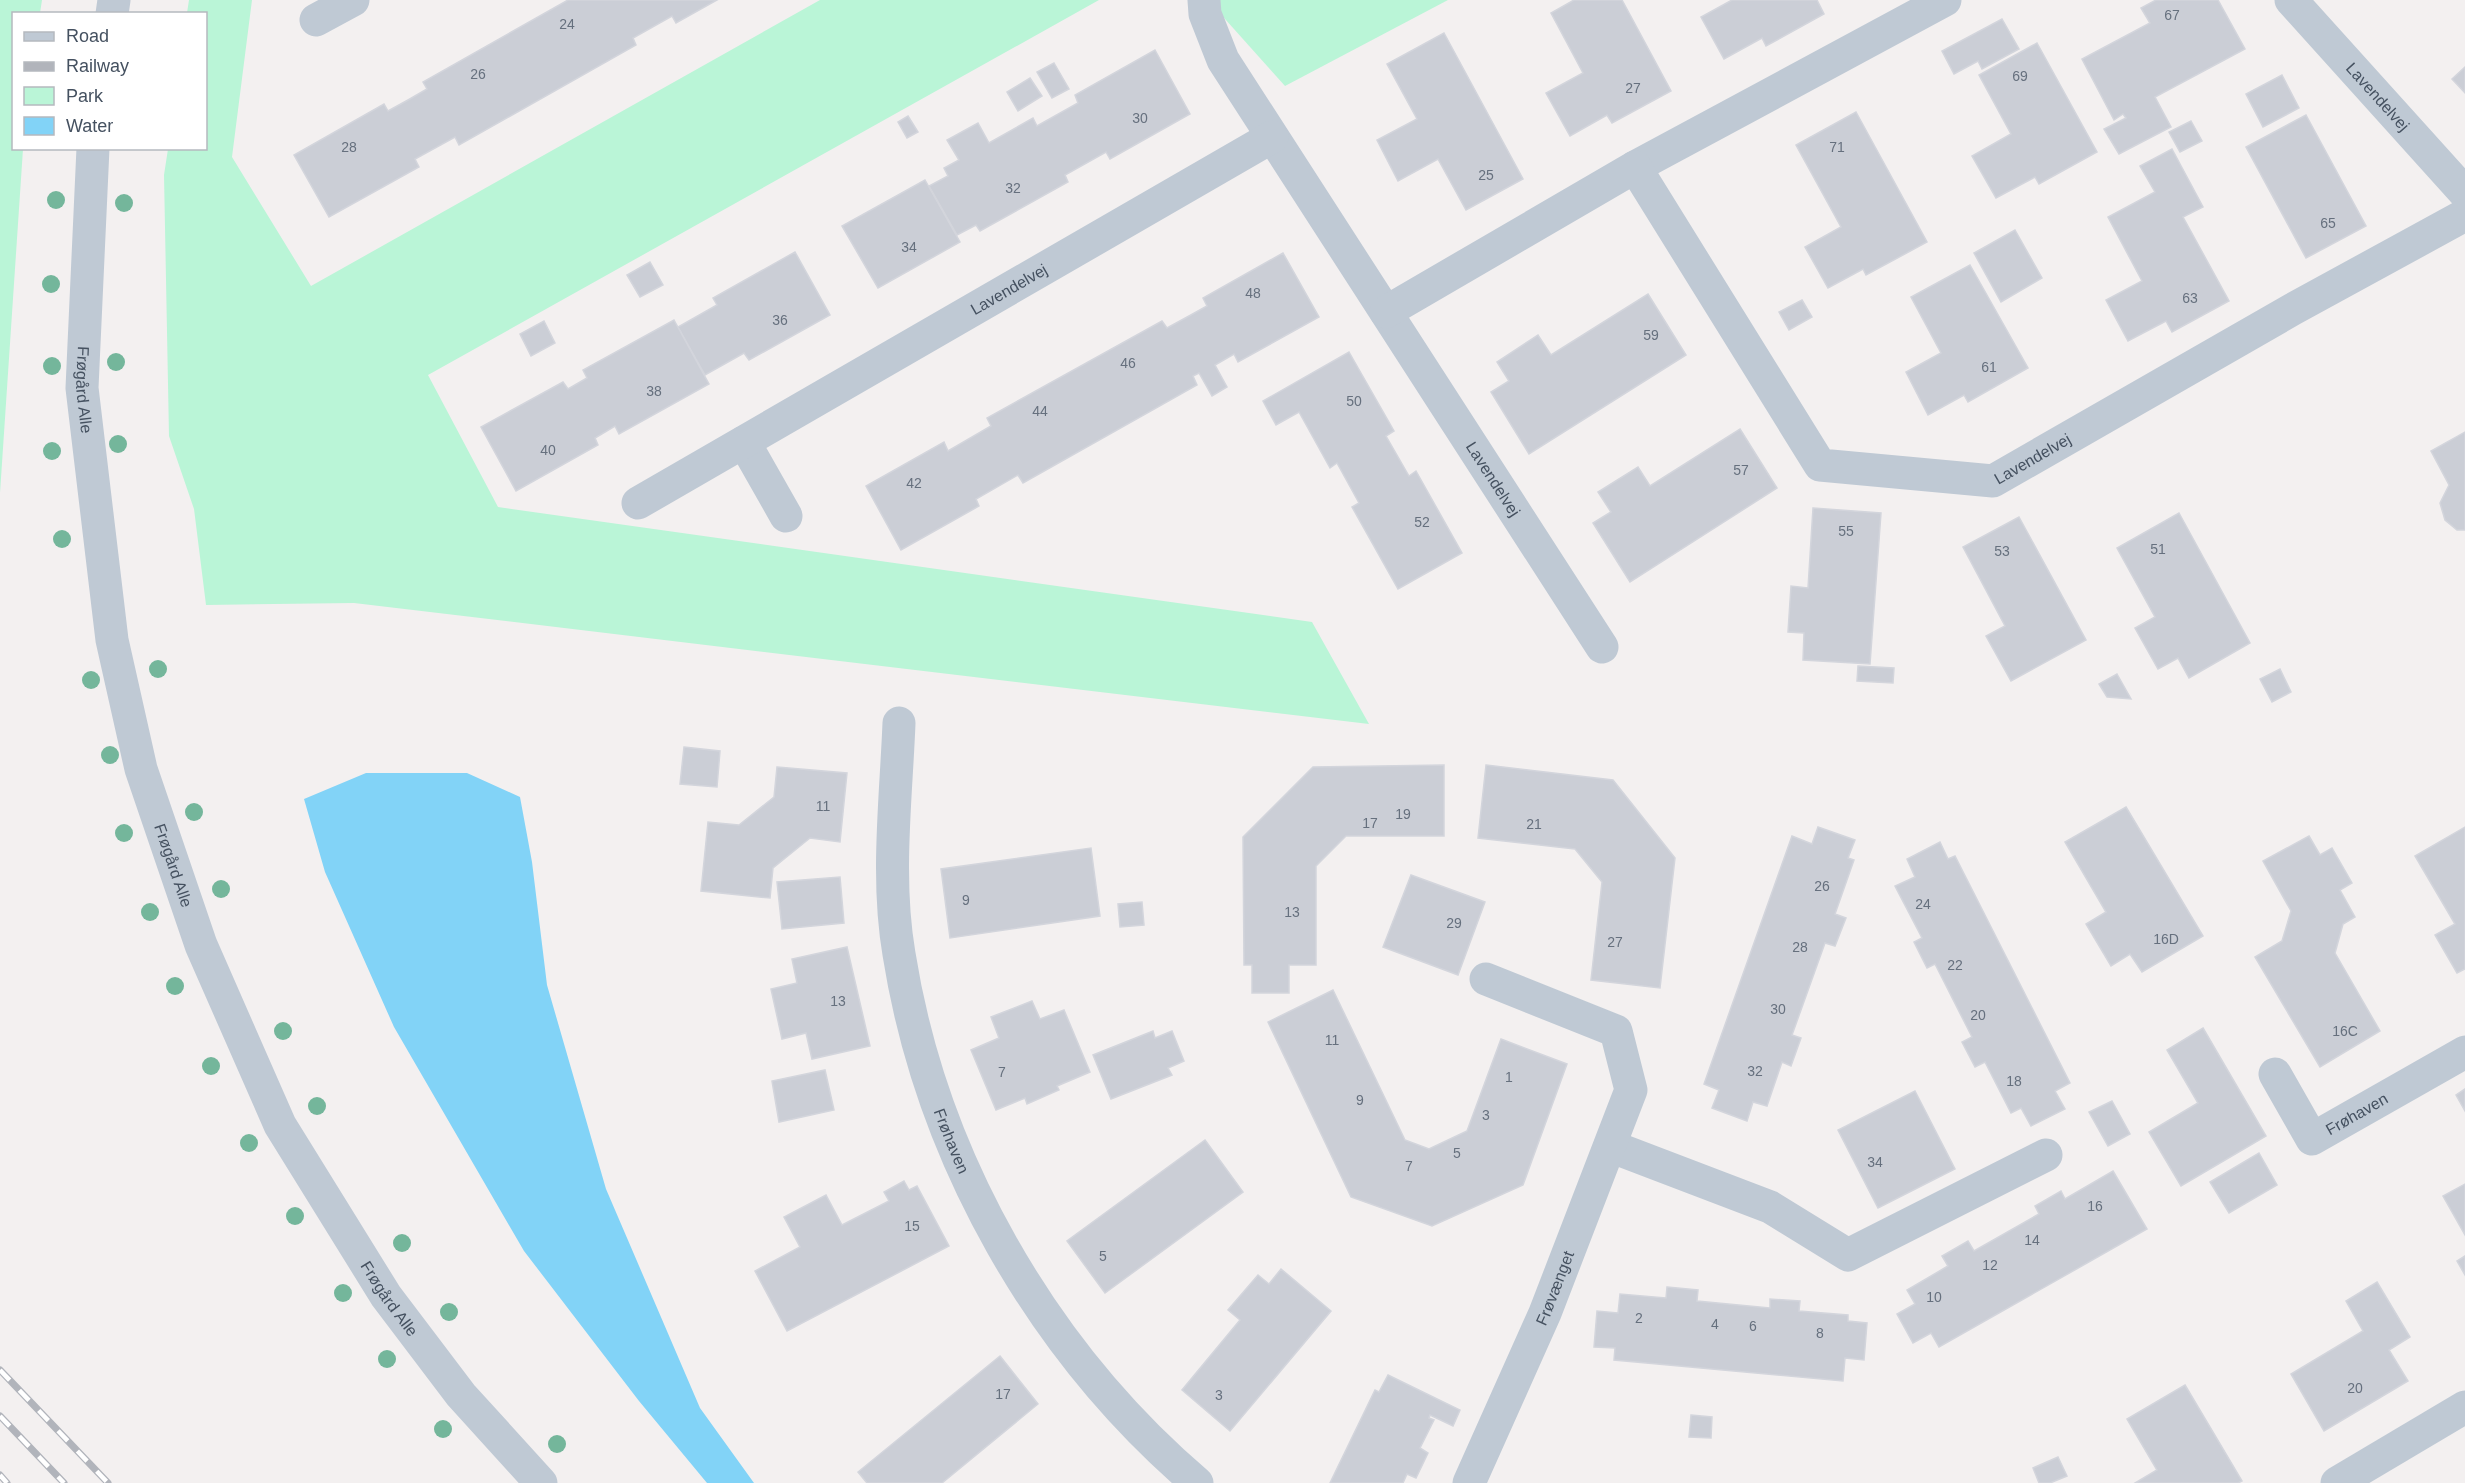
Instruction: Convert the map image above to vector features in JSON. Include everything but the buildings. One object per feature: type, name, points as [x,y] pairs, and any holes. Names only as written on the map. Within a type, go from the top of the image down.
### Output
[{"type":"street","points":[[316,20],[353,0]]},
{"type":"street","name":"Lavendelvej","points":[[1204,0],[1205,14],[1222,60],[1602,647]]},
{"type":"street","points":[[1386,312],[1635,167],[1945,0]]},
{"type":"street","name":"Lavendelvej","points":[[2291,0],[2465,193]]},
{"type":"street","name":"Lavendelvej","points":[[638,503],[1272,137]]},
{"type":"street","name":"Frøgård Alle","points":[[93,150],[82,388],[112,640],[141,769],[155,811],[201,945],[280,1125],[386,1296],[461,1395],[541,1483]]},
{"type":"street","name":"Lavendelvej","points":[[1635,167],[1820,465],[1993,481],[2293,309],[2465,215]]},
{"type":"street","points":[[744,442],[786,516]]},
{"type":"street","name":"Frøhaven","points":[[899,723],[893,880],[898,953],[922,1056],[938,1110],[978,1199],[1028,1288],[1070,1348],[1133,1424],[1197,1483]]},
{"type":"street","name":"Frøvænget","points":[[1469,1483],[1545,1313],[1631,1090],[1616,1031],[1486,979]]},
{"type":"street","name":"Frøhaven","points":[[2275,1074],[2312,1139],[2465,1052]]},
{"type":"street","points":[[1610,1146],[1770,1207],[1848,1255],[2046,1155]]},
{"type":"street","points":[[2337,1483],[2465,1407]]},
{"type":"green space","points":[[0,0],[42,0],[40,12],[12,12],[12,150],[23,150],[0,493]]},
{"type":"green space","points":[[189,0],[252,0],[232,157],[311,286],[820,0],[1099,0],[428,375],[498,507],[1312,622],[1369,724],[354,603],[206,605],[194,509],[169,436],[164,175],[168,150],[207,150],[207,12],[187,12]]},
{"type":"green space","points":[[1208,0],[1448,0],[1285,86]]},
{"type":"water","points":[[366,773],[467,773],[520,797],[532,862],[547,985],[606,1189],[700,1408],[754,1483],[707,1483],[639,1401],[524,1251],[394,1027],[325,872],[304,799]]},
{"type":"railway","points":[[0,1370],[108,1483]]},
{"type":"railway","points":[[0,1416],[64,1483]]},
{"type":"railway","points":[[0,1475],[7,1483]]}]
